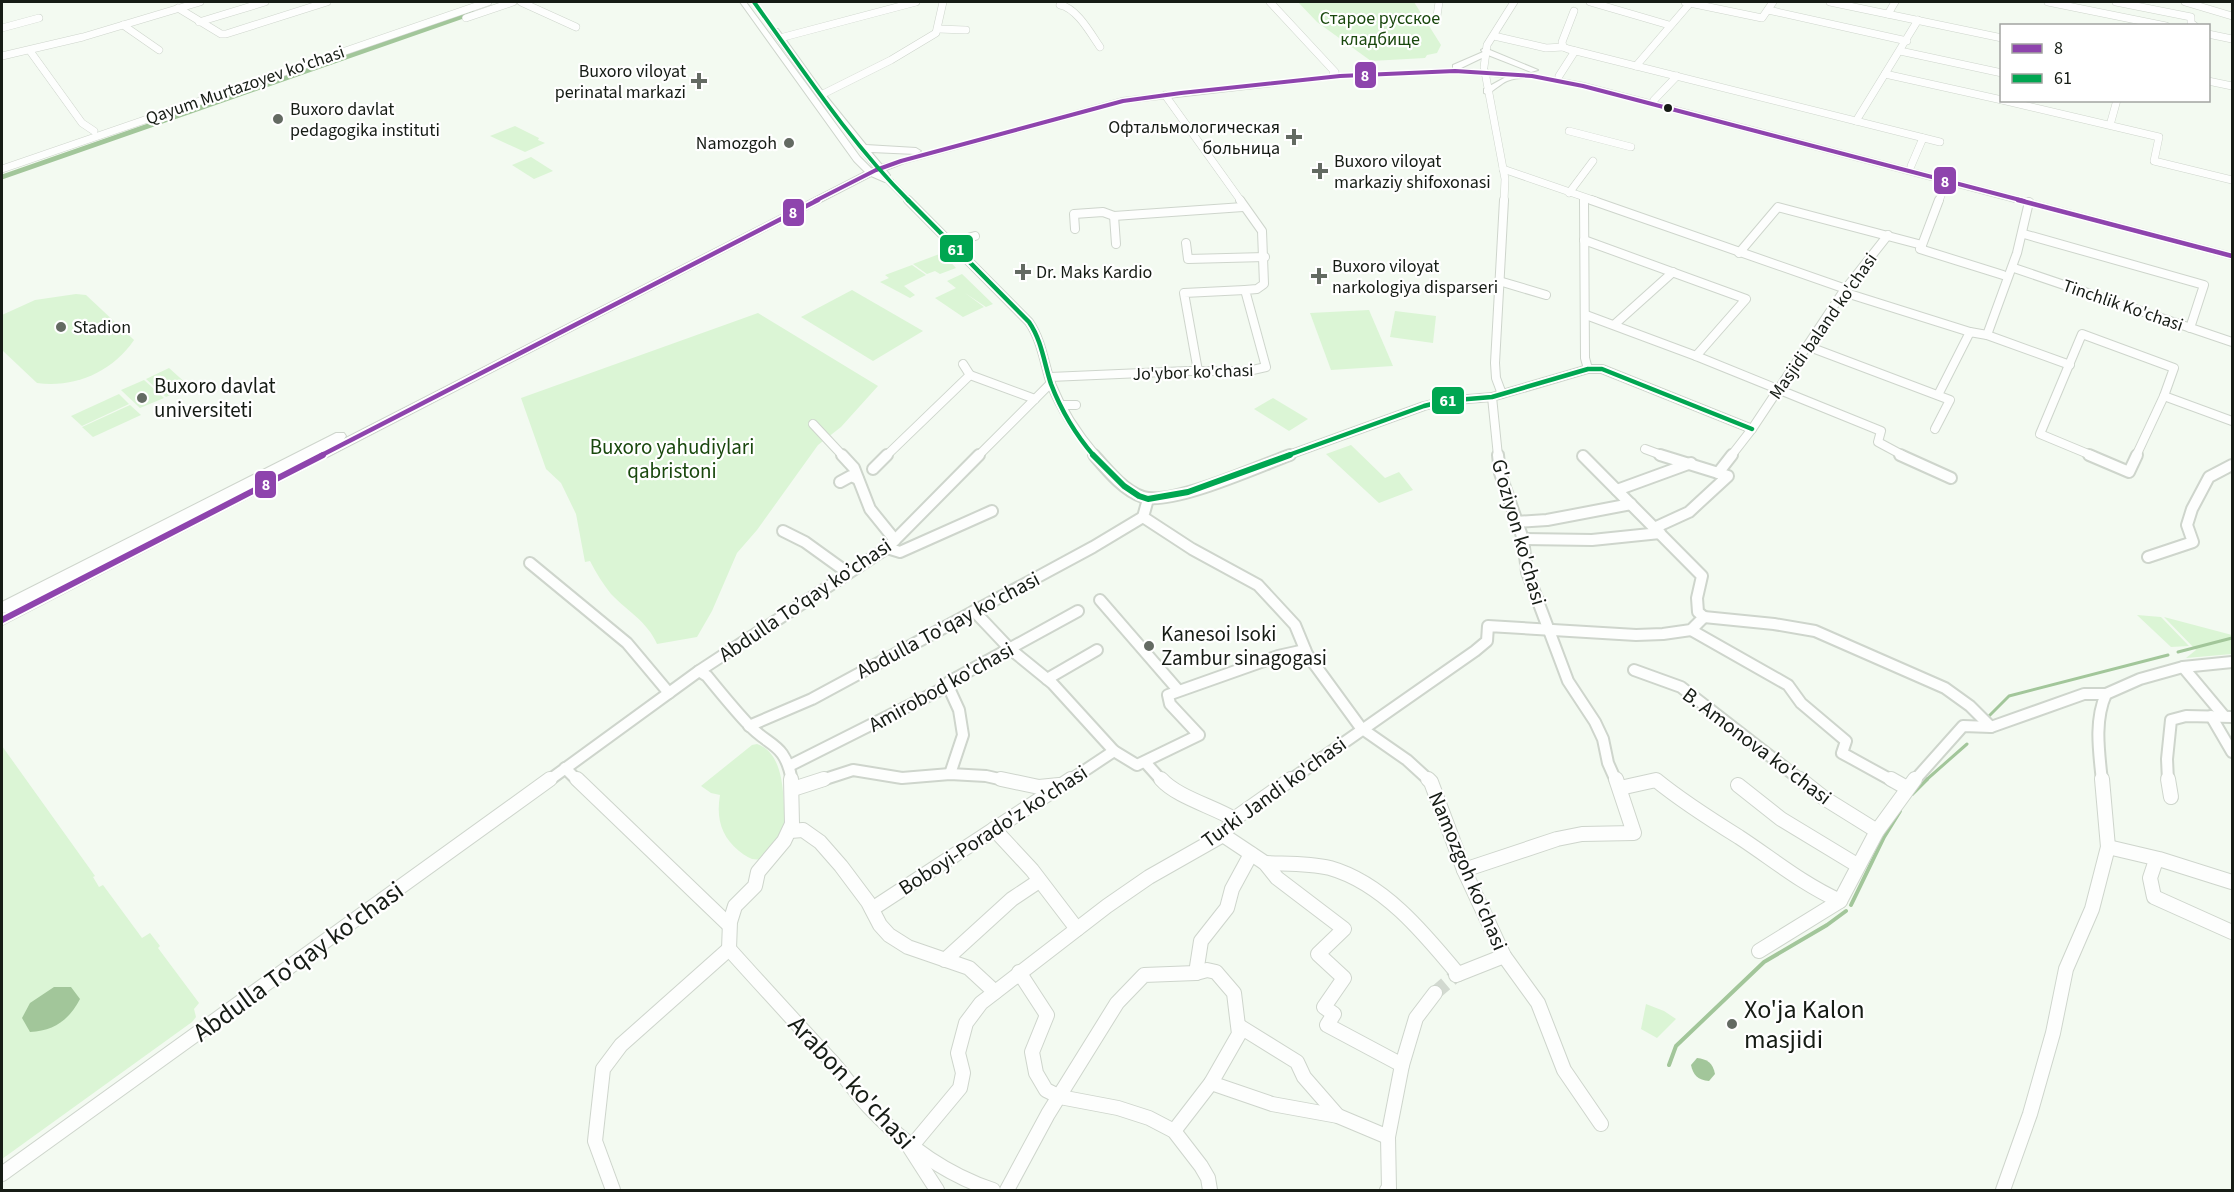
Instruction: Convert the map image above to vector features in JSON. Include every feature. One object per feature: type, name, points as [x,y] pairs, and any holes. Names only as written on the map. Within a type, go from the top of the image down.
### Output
[{"type":"main road","points":[[743,2],[766,35],[873,168],[888,180]]},
{"type":"main road","points":[[754,2],[861,147],[873,168]]},
{"type":"main road","points":[[766,35],[779,37]]},
{"type":"main road","points":[[2,620],[873,168],[1112,104],[1165,95],[1340,76],[1455,69],[1485,52],[1542,73]]},
{"type":"main road","points":[[1455,69],[1470,76],[1486,88],[1503,80],[1532,76]]},
{"type":"main road","points":[[2,608],[873,168],[916,151],[1124,96],[1336,72],[1484,69],[1542,73],[2232,249]]},
{"type":"main road","points":[[1484,69],[1583,86],[2232,256]]},
{"type":"main road","points":[[861,147],[873,150],[916,151]]},
{"type":"street","points":[[2,56],[30,51],[200,2]]},
{"type":"street","points":[[199,22],[265,2]]},
{"type":"street","points":[[178,8],[221,34],[226,34],[327,2]]},
{"type":"street","name":"Qayum Murtazoyev ko'chasi","points":[[58,146],[94,131],[465,4],[488,2]]},
{"type":"street","points":[[466,18],[513,2]]},
{"type":"street","points":[[520,2],[576,27]]},
{"type":"street","points":[[779,37],[916,2]]},
{"type":"street","points":[[821,95],[891,60],[936,33],[943,2]]},
{"type":"street","points":[[1062,2],[1060,5],[1066,6],[1083,23],[1100,47]]},
{"type":"street","points":[[1270,2],[1336,72]]},
{"type":"street","points":[[1276,2],[1336,72]]},
{"type":"street","points":[[1437,16],[1439,2]]},
{"type":"street","points":[[1497,395],[1495,363],[1505,190],[1484,69],[1485,52],[1514,2]]},
{"type":"street","points":[[1590,2],[1625,14],[1670,25]]},
{"type":"street","points":[[1636,66],[1689,2],[1762,18],[1773,2]]},
{"type":"street","points":[[1830,2],[2000,38]]},
{"type":"street","points":[[1888,14],[1895,2]]},
{"type":"street","points":[[2048,2],[2156,24]]},
{"type":"street","points":[[2116,2],[2191,17],[2192,24]]},
{"type":"street","points":[[2185,2],[2212,5],[2232,15]]},
{"type":"street","name":"Qayum Murtazoyev ko'chasi","points":[[2,163],[58,146],[465,4]]},
{"type":"street","points":[[1768,10],[1906,40]]},
{"type":"street","points":[[1563,47],[1562,42],[1574,11]]},
{"type":"street","points":[[2,28],[39,18]]},
{"type":"street","points":[[1856,121],[1918,20]]},
{"type":"street","points":[[123,25],[159,50]]},
{"type":"street","points":[[938,29],[966,30]]},
{"type":"street","points":[[2210,35],[2232,39]]},
{"type":"street","points":[[1494,36],[1546,48],[1563,47],[1940,142]]},
{"type":"street","points":[[30,51],[82,123],[94,131]]},
{"type":"street","points":[[1559,76],[1575,51]]},
{"type":"street","points":[[1900,51],[2000,73]]},
{"type":"street","points":[[1885,74],[2000,100]]},
{"type":"street","points":[[1654,100],[1677,76]]},
{"type":"street","points":[[2210,81],[2232,86]]},
{"type":"street","points":[[1165,95],[1262,231],[1265,257],[1264,284],[1257,289],[1184,293],[1198,371]]},
{"type":"street","points":[[2011,102],[2159,137],[2154,161],[2232,180]]},
{"type":"street","points":[[2110,125],[2116,102]]},
{"type":"street","points":[[1569,131],[1631,147]]},
{"type":"street","points":[[1911,166],[1923,138]]},
{"type":"street","name":"Qayum Murtazoyev ko'chasi","points":[[2,169],[34,154]]},
{"type":"street","points":[[1569,193],[1593,161]]},
{"type":"street","points":[[1503,169],[1845,291],[1970,332],[1987,334],[2070,364]]},
{"type":"street","points":[[888,180],[1034,328],[1051,380],[1075,432],[1092,455],[1132,491],[1149,499],[1188,492],[1424,406],[1444,401],[1497,395],[1588,369],[1602,369],[1752,429]]},
{"type":"street","points":[[1922,245],[1947,180]]},
{"type":"street","points":[[1584,199],[1585,358],[1588,369]]},
{"type":"street","points":[[1987,334],[2014,268],[2024,234],[2029,202]]},
{"type":"street","points":[[1075,229],[1074,214],[1103,212],[1114,216],[1243,207]]},
{"type":"street","points":[[1739,253],[1778,207],[1888,235]]},
{"type":"street","points":[[1114,216],[1116,244]]},
{"type":"street","points":[[2024,234],[2204,285],[2190,328]]},
{"type":"street","name":"Masjidi baland ko'chasi","points":[[1718,473],[1752,429],[1845,291],[1888,235],[1922,245],[1920,249],[2003,275]]},
{"type":"street","points":[[950,243],[975,236]]},
{"type":"street","points":[[1584,240],[1746,299],[1696,356]]},
{"type":"street","points":[[1186,243],[1188,259],[1265,257]]},
{"type":"street","name":"Tinchlik Ko'chasi","points":[[2014,268],[2232,342]]},
{"type":"street","points":[[1615,324],[1673,273]]},
{"type":"street","points":[[1499,280],[1546,295]]},
{"type":"street","name":"Jo'ybor ko'chasi","points":[[1051,380],[1198,371],[1248,372],[1266,367],[1245,290]]},
{"type":"street","points":[[1586,315],[1615,324],[1881,431],[1878,442],[1885,448],[1951,478]]},
{"type":"street","points":[[1938,395],[1970,332]]},
{"type":"street","points":[[2082,334],[2174,368],[2164,396],[2129,472],[2040,434],[2070,364],[2082,334]]},
{"type":"street","points":[[1807,346],[1950,400],[1935,429]]},
{"type":"street","points":[[963,364],[970,375],[1035,399]]},
{"type":"street","points":[[873,469],[970,375]]},
{"type":"street","name":"Abdulla To’qay ko’chasi","points":[[594,747],[699,671],[891,544],[1035,399],[1051,380]]},
{"type":"street","name":"G'oziyon ko'chasi","points":[[1464,870],[1534,848],[1544,842],[1582,835],[1634,833],[1620,788],[1608,763],[1603,739],[1595,722],[1568,681],[1527,572],[1523,539],[1500,473],[1497,395]]},
{"type":"street","points":[[2164,396],[2232,421]]},
{"type":"street","points":[[1062,405],[1076,405]]},
{"type":"street","points":[[813,424],[854,468],[870,509],[897,552],[992,511]]},
{"type":"street","points":[[1523,539],[1559,543],[1594,542],[1657,530],[1689,512],[1728,476],[1691,463],[1669,459],[1645,449]]},
{"type":"street","points":[[1583,456],[1702,576],[1697,598],[1698,612],[1704,617],[1774,624],[1815,631],[1876,660],[1945,687],[1970,706],[1991,727]]},
{"type":"street","points":[[1617,490],[1691,463]]},
{"type":"street","points":[[2148,557],[2193,542],[2187,533],[2192,509],[2209,477],[2232,465]]},
{"type":"street","points":[[840,482],[851,476],[858,479]]},
{"type":"street","points":[[1143,517],[1149,499]]},
{"type":"street","points":[[1516,522],[1547,520],[1631,504]]},
{"type":"street","name":"Abdulla To'qay ko'chasi","points":[[749,726],[812,699],[1093,547],[1143,517]]},
{"type":"street","name":"Namozgoh ko'chasi","points":[[1143,517],[1184,544],[1243,574],[1258,585],[1295,625],[1305,650],[1361,728],[1407,760],[1431,782],[1464,870],[1504,956],[1538,1003],[1564,1070],[1601,1124]]},
{"type":"street","points":[[783,531],[805,542],[848,573]]},
{"type":"street","points":[[531,563],[627,643],[648,665],[669,693]]},
{"type":"street","points":[[1100,600],[1178,690]]},
{"type":"street","points":[[974,611],[1009,648],[1047,679],[1114,751],[1137,765],[1198,735],[1167,699],[1168,695],[1278,656],[1305,650]]},
{"type":"street","name":"Amirobod ko'chasi","points":[[789,766],[948,686],[949,682],[1078,611]]},
{"type":"street","points":[[1691,630],[1704,617]]},
{"type":"street","name":"Turki Jandi ko'chasi","points":[[910,1148],[960,1088],[963,1073],[958,1053],[966,1023],[981,1003],[1019,972],[1149,877],[1223,835],[1234,819],[1361,728],[1475,651],[1487,641],[1488,626],[1549,630]]},
{"type":"street","points":[[1549,630],[1636,635],[1691,630],[1788,685],[1801,703],[1846,741],[1842,753],[1907,788]]},
{"type":"street","points":[[1047,679],[1096,650]]},
{"type":"street","points":[[1759,951],[1840,901],[1877,831],[1907,788],[1963,726],[1991,727],[2084,694],[2106,694],[2140,679],[2183,667],[2232,662]]},
{"type":"street","points":[[2183,667],[2228,716]]},
{"type":"street","name":"B. Amonova ko'chasi","points":[[1634,670],[1681,687],[1824,798],[1877,831]]},
{"type":"street","points":[[613,1191],[595,1141],[603,1069],[621,1045],[729,950],[729,925],[736,904],[758,884],[760,879],[758,872],[790,831],[793,816],[794,789],[789,766],[777,746],[749,726],[707,676],[699,671]]},
{"type":"street","points":[[948,686],[959,707],[962,720],[962,741],[950,767],[950,774]]},
{"type":"street","points":[[2003,1191],[2054,1033],[2066,969],[2092,909],[2108,848],[2098,737],[2102,703],[2106,694]]},
{"type":"street","points":[[2171,797],[2166,780],[2166,752],[2171,720],[2186,716],[2228,716]]},
{"type":"street","points":[[2211,716],[2232,752]]},
{"type":"street","name":"Abdulla To'qay ko'chasi","points":[[2,1174],[594,747]]},
{"type":"street","name":"Boboyi-Porado'z ko'chasi","points":[[872,909],[1114,751]]},
{"type":"street","points":[[1145,762],[1170,789],[1214,807],[1234,819]]},
{"type":"street","points":[[565,768],[729,925]]},
{"type":"street","points":[[794,789],[852,770],[902,778],[950,774],[986,776],[1039,787],[1059,785]]},
{"type":"street","points":[[1620,788],[1656,780],[1688,806],[1740,838],[1811,888],[1840,901]]},
{"type":"street","points":[[1738,785],[1781,819],[1857,865]]},
{"type":"street","points":[[790,831],[800,829],[809,833],[849,876],[872,909],[881,927],[897,940],[910,948],[966,966],[983,978],[995,992]]},
{"type":"street","points":[[994,829],[1032,870],[1077,929]]},
{"type":"street","points":[[1223,835],[1265,863],[1277,878],[1344,929],[1318,954],[1344,978],[1324,1006],[1334,1014],[1327,1025],[1402,1065]]},
{"type":"street","points":[[2108,848],[2159,859],[2232,882]]},
{"type":"street","points":[[1196,973],[1201,941],[1227,908],[1232,889],[1251,854]]},
{"type":"street","points":[[2156,860],[2150,878],[2154,897],[2172,908],[2232,932]]},
{"type":"street","points":[[1265,863],[1331,868],[1371,887],[1424,934],[1457,975],[1504,956]]},
{"type":"street","points":[[945,960],[1012,899],[1039,881]]},
{"type":"street","name":"Arabon ko'chasi","points":[[729,950],[837,1067],[868,1106],[910,1148],[944,1168],[993,1191]]},
{"type":"street","points":[[1007,1191],[1059,1097],[1117,1003],[1144,975],[1196,973],[1207,970],[1216,972],[1234,993],[1239,1034],[1211,1083],[1174,1131]]},
{"type":"street","points":[[1019,972],[1047,1015],[1032,1052],[1036,1073],[1046,1090],[1059,1097],[1118,1108],[1149,1118],[1174,1131],[1201,1166],[1208,1178],[1210,1191]]},
{"type":"street","points":[[1387,1191],[1389,1189],[1388,1137],[1402,1065],[1416,1018],[1435,993]]},
{"type":"street","points":[[1239,1026],[1297,1062],[1304,1077],[1338,1116]]},
{"type":"street","points":[[1211,1083],[1272,1104],[1338,1116],[1388,1137]]},
{"type":"street","points":[[910,1148],[937,1191]]},
{"type":"green space","name":"Старое русское кладбище","points":[[1298,2],[1414,2],[1441,45],[1437,53],[1427,55],[1425,58],[1371,61],[1317,22]]},
{"type":"green space","points":[[515,126],[545,143],[525,152],[490,136]]},
{"type":"green space","points":[[531,157],[553,171],[534,179],[512,165]]},
{"type":"green space","points":[[942,253],[956,268],[940,274],[935,271],[927,274],[913,264]]},
{"type":"green space","points":[[912,265],[926,275],[904,286],[915,295],[910,298],[880,282],[889,278],[885,275]]},
{"type":"green space","points":[[962,274],[993,304],[986,307],[965,293],[984,307],[963,317],[935,298],[956,288],[947,281]]},
{"type":"green space","points":[[852,290],[923,331],[873,361],[801,317]]},
{"type":"green space","name":"Stadion","points":[[76,294],[86,295],[134,340],[115,361],[92,375],[65,383],[37,383],[2,350],[2,315],[35,300]]},
{"type":"green space","points":[[1369,310],[1393,366],[1331,370],[1310,313]]},
{"type":"green space","points":[[1395,311],[1436,316],[1433,343],[1390,337]]},
{"type":"green space","name":"Buxoro yahudiylari qabristoni","points":[[758,313],[878,386],[841,427],[818,445],[757,530],[737,553],[712,611],[697,637],[657,644],[648,629],[611,594],[590,561],[585,562],[576,514],[561,483],[546,469],[521,398]]},
{"type":"green space","points":[[169,368],[189,386],[166,397],[146,379]]},
{"type":"green space","points":[[144,380],[164,398],[140,408],[121,390]]},
{"type":"green space","points":[[119,394],[129,404],[82,426],[71,416]]},
{"type":"green space","points":[[1273,398],[1308,419],[1289,431],[1254,409]]},
{"type":"green space","points":[[130,405],[141,415],[93,437],[82,427]]},
{"type":"green space","points":[[1351,445],[1385,478],[1399,472],[1413,490],[1379,503],[1326,454]]},
{"type":"green space","points":[[2137,615],[2161,617],[2189,646],[2171,647]]},
{"type":"green space","points":[[2164,617],[2232,635],[2232,654],[2186,658],[2196,650]]},
{"type":"green space","points":[[757,744],[767,749],[779,768],[782,780],[785,832],[761,859],[752,859],[739,851],[724,833],[719,811],[720,795],[711,793],[701,786],[752,745]]},
{"type":"green space","points":[[2,746],[95,876],[93,877],[99,887],[103,885],[142,938],[150,933],[160,946],[158,948],[199,1003],[194,1009],[196,1017],[192,1022],[2,1159]]},
{"type":"green space","points":[[1646,1004],[1676,1019],[1657,1038],[1641,1029]]},
{"type":"shaded area","points":[[54,987],[71,987],[80,999],[71,1013],[60,1023],[53,1027],[30,1032],[22,1018],[30,1003]]},
{"type":"shaded area","points":[[1697,1058],[1707,1061],[1713,1067],[1715,1074],[1709,1081],[1699,1078],[1693,1072],[1691,1065]]},
{"type":"waterway","points":[[2,177],[472,13]]},
{"type":"waterway","points":[[2178,652],[2232,638]]},
{"type":"waterway","points":[[1988,717],[2009,696],[2168,655]]},
{"type":"waterway","points":[[1925,781],[1967,744]]},
{"type":"waterway","points":[[1912,794],[1925,781]]},
{"type":"waterway","points":[[1851,905],[1884,837],[1900,811]]},
{"type":"waterway","points":[[1669,1065],[1676,1046],[1764,962],[1827,925],[1846,911]]},
{"type":"tunnel","points":[[1435,993],[1456,975]]},
{"type":"transit line","name":"61","points":[[754,2],[821,95],[888,180],[1029,322],[1040,343],[1058,400],[1076,432],[1098,461],[1124,486],[1139,496],[1148,499],[1188,492],[1424,406],[1444,401],[1492,397],[1588,369],[1602,369],[1752,429]]},
{"type":"transit line","name":"8","points":[[2,620],[876,170],[901,161],[1123,101],[1340,76],[1455,71],[1532,76],[1583,86],[2232,256]]},
{"type":"place","name":"Buxoro viloyat perinatal markazi","points":[[699,81]]},
{"type":"place","name":"Buxoro davlat pedagogika instituti","points":[[278,119]]},
{"type":"place","name":"Офтальмологическая больница","points":[[1294,137]]},
{"type":"place","name":"Namozgoh","points":[[789,143]]},
{"type":"place","name":"Buxoro viloyat markaziy shifoxonasi","points":[[1320,171]]},
{"type":"place","name":"Dr. Maks Kardio","points":[[1023,272]]},
{"type":"place","name":"Buxoro viloyat narkologiya disparseri","points":[[1319,276]]},
{"type":"place","name":"Stadion","points":[[61,327]]},
{"type":"place","name":"Buxoro davlat universiteti","points":[[142,398]]},
{"type":"place","name":"Kanesoi Isoki Zambur sinagogasi","points":[[1149,646]]},
{"type":"place","name":"Xo'ja Kalon masjidi","points":[[1732,1024]]}]
